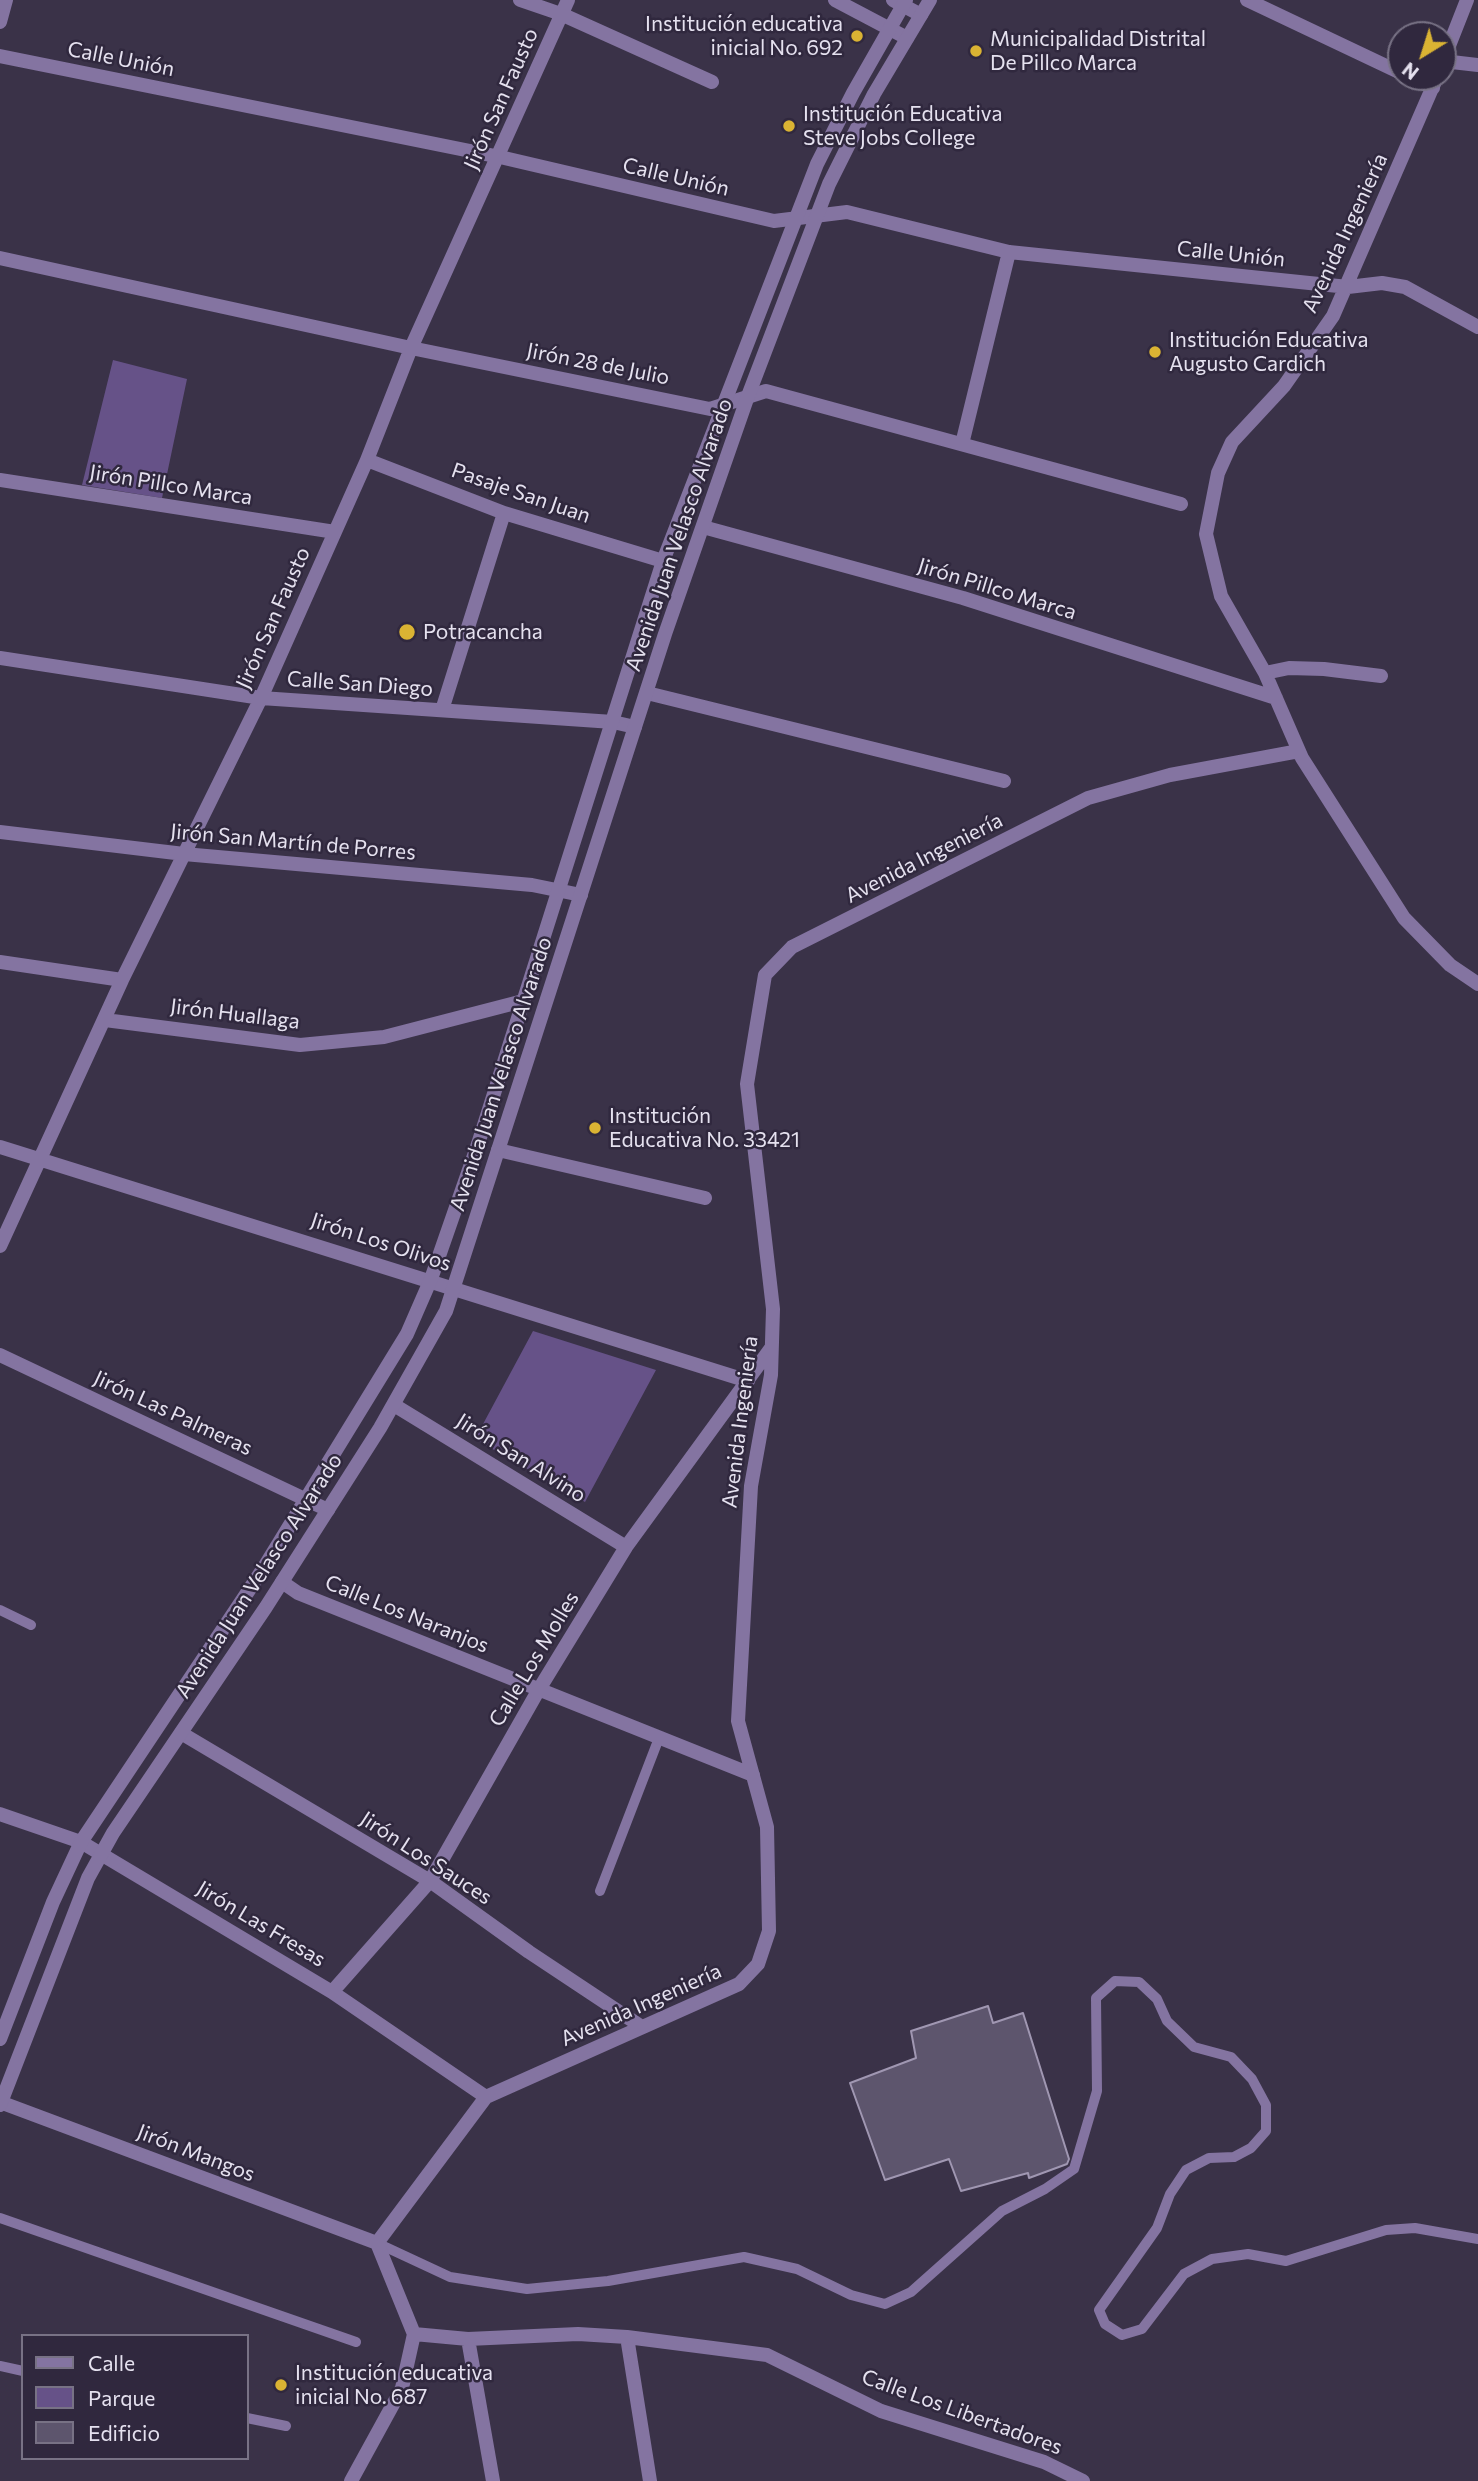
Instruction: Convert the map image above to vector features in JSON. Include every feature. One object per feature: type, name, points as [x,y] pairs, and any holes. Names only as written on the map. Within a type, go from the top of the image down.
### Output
[{"type":"street","points":[[0,22],[6,0]]},
{"type":"street","points":[[520,0],[561,14],[712,82]]},
{"type":"street","name":"Jirón San Fausto","points":[[0,1246],[122,980],[261,698],[367,460],[411,348],[500,157],[568,0]]},
{"type":"street","points":[[835,0],[907,38]]},
{"type":"street","name":"Avenida Juan Velasco Alvarado","points":[[0,2103],[72,1917],[101,1854],[282,1582],[433,1339],[454,1287],[635,727],[748,396],[829,184],[874,94],[930,0]]},
{"type":"street","points":[[1247,0],[1387,66]]},
{"type":"street","points":[[1457,25],[1467,0]]},
{"type":"street","points":[[901,2],[921,15]]},
{"type":"street","name":"Avenida Juan Velasco Alvarado","points":[[0,2039],[53,1902],[81,1842],[263,1569],[407,1334],[431,1279],[663,561],[817,164],[901,2]]},
{"type":"street","name":"Calle Unión","points":[[0,56],[500,157],[774,221],[847,212],[1009,252],[1348,287],[1382,283],[1405,287],[1478,327]]},
{"type":"street","points":[[1457,63],[1478,65]]},
{"type":"street","name":"Avenida Ingeniería","points":[[377,2243],[486,2097],[739,1984],[758,1964],[769,1931],[767,1840],[738,1721],[751,1486],[771,1374],[774,1309],[747,1084],[765,975],[792,947],[1088,798],[1170,775],[1299,751],[1265,673],[1221,596],[1206,534],[1218,473],[1232,442],[1284,386],[1333,316],[1348,287],[1431,91]]},
{"type":"street","points":[[962,444],[1009,252]]},
{"type":"street","name":"Jirón 28 de Julio","points":[[0,258],[411,348],[710,409],[766,391],[1181,504]]},
{"type":"street","name":"Pasaje San Juan","points":[[367,460],[504,513],[663,561]]},
{"type":"street","name":"Jirón Pillco Marca","points":[[0,480],[335,532]]},
{"type":"street","points":[[442,710],[504,513]]},
{"type":"street","name":"Jirón Pillco Marca","points":[[702,527],[963,598],[1276,698]]},
{"type":"street","name":"Calle San Diego","points":[[0,659],[261,698],[613,722],[635,727]]},
{"type":"street","points":[[1265,673],[1289,668],[1312,668],[1381,676]]},
{"type":"street","points":[[647,693],[1004,781]]},
{"type":"street","points":[[1299,751],[1404,918],[1450,965],[1478,984]]},
{"type":"street","name":"Jirón San Martín de Porres","points":[[0,832],[184,854],[559,889],[581,895]]},
{"type":"street","points":[[0,962],[122,980]]},
{"type":"street","name":"Jirón Huallaga","points":[[105,1020],[300,1045],[384,1037],[523,1001]]},
{"type":"street","name":"Jirón Los Olivos","points":[[0,1147],[431,1279],[748,1381]]},
{"type":"street","points":[[498,1150],[705,1198]]},
{"type":"street","name":"Calle Los Molles","points":[[332,1992],[430,1881],[538,1690],[626,1548],[772,1347]]},
{"type":"street","name":"Jirón Las Palmeras","points":[[0,1355],[328,1510]]},
{"type":"street","name":"Jirón San Alvino","points":[[394,1405],[626,1548]]},
{"type":"street","name":"Calle Los Naranjos","points":[[282,1582],[298,1593],[753,1775]]},
{"type":"street","name":"Jirón Los Sauces","points":[[181,1734],[430,1881],[642,2027]]},
{"type":"street","name":"Jirón Las Fresas","points":[[0,1814],[81,1842],[332,1992],[486,2097]]},
{"type":"street","name":"Jirón Mangos","points":[[0,2103],[377,2243]]},
{"type":"street","points":[[351,2481],[402,2388],[414,2334],[377,2243]]},
{"type":"street","name":"Calle Los Libertadores","points":[[414,2334],[468,2339],[578,2334],[627,2337],[767,2355],[881,2411],[1044,2462],[1083,2481]]},
{"type":"street","points":[[627,2337],[650,2481]]},
{"type":"street","points":[[468,2339],[493,2481]]},
{"type":"lane","points":[[0,1610],[31,1625]]},
{"type":"lane","points":[[600,1891],[659,1738]]},
{"type":"lane","points":[[377,2243],[450,2277],[527,2288],[608,2281],[744,2257],[797,2269],[851,2295],[885,2304],[911,2292],[1002,2211],[1045,2189],[1074,2169],[1097,2091],[1096,1998],[1115,1980],[1139,1982],[1157,1999],[1167,2021],[1194,2047],[1231,2057],[1252,2079],[1266,2105],[1266,2132],[1251,2148],[1234,2157],[1209,2158],[1186,2170],[1170,2194],[1157,2228],[1099,2311],[1105,2324],[1122,2335],[1142,2329],[1184,2274],[1212,2259],[1248,2254],[1286,2261],[1386,2230],[1415,2228],[1478,2239]]},
{"type":"lane","points":[[0,2218],[356,2342]]},
{"type":"lane","points":[[0,2366],[21,2371]]},
{"type":"lane","points":[[248,2418],[286,2426]]},
{"type":"green space","points":[[113,360],[187,379],[162,498],[82,485]]},
{"type":"green space","points":[[533,1331],[656,1370],[585,1502],[475,1439]]},
{"type":"building","points":[[988,2006],[993,2023],[1023,2013],[1069,2159],[1067,2164],[1029,2178],[1028,2173],[961,2191],[949,2159],[885,2180],[850,2083],[916,2058],[911,2031]]},
{"type":"place","name":"Institución educativa inicial No. 692","points":[[857,36]]},
{"type":"place","name":"Municipalidad Distrital De Pillco Marca","points":[[976,51]]},
{"type":"place","name":"Institución Educativa Steve Jobs College","points":[[789,126]]},
{"type":"place","name":"Institución Educativa Augusto Cardich","points":[[1155,352]]},
{"type":"place","name":"Potracancha","points":[[407,632]]},
{"type":"place","name":"Institución Educativa No. 33421","points":[[595,1128]]},
{"type":"place","name":"Institución educativa inicial No. 687","points":[[281,2385]]}]
